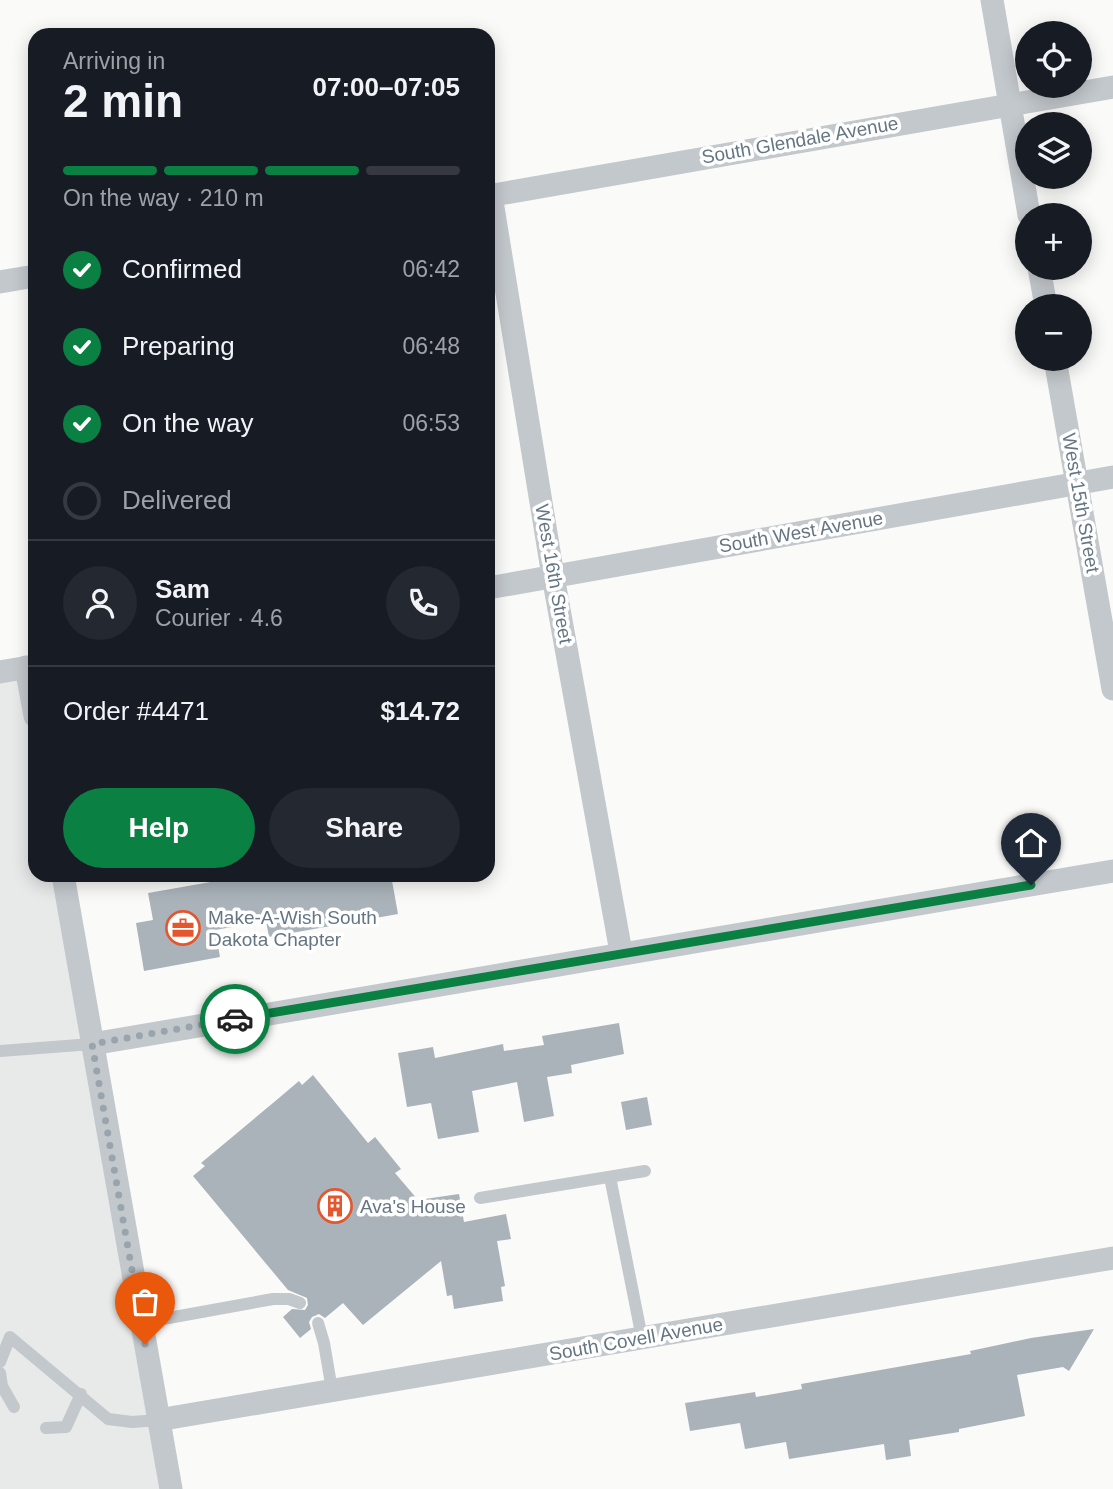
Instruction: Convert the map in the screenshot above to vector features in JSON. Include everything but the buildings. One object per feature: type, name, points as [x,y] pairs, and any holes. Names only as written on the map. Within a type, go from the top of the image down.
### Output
[{"type":"street","points":[[992,0],[1027,203]]},
{"type":"street","name":"South Glendale Avenue","points":[[495,195],[1009,103],[1113,87]]},
{"type":"street","name":"West 16th Street","points":[[495,232],[553,576],[621,952]]},
{"type":"street","points":[[0,282],[28,277]]},
{"type":"street","name":"West 15th Street","points":[[1057,371],[1113,689]]},
{"type":"street","name":"South West Avenue","points":[[495,587],[1113,477]]},
{"type":"street","points":[[0,672],[28,667]]},
{"type":"street","points":[[92,1044],[621,952],[1113,871]]},
{"type":"street","points":[[64,882],[171,1489]]},
{"type":"street","name":"South Covell Avenue","points":[[158,1420],[1113,1258]]},
{"type":"lane","points":[[0,1051],[92,1044]]},
{"type":"lane","points":[[480,1198],[645,1171]]},
{"type":"lane","points":[[610,1177],[642,1338]]},
{"type":"lane","points":[[141,1322],[273,1299],[289,1299],[300,1303]]},
{"type":"lane","points":[[318,1323],[332,1390]]},
{"type":"lane","points":[[0,1362],[10,1337],[108,1419],[132,1422],[158,1420]]},
{"type":"lane","points":[[0,1373],[2,1386],[14,1407]]},
{"type":"lane","points":[[46,1428],[66,1427],[81,1394]]},
{"type":"shaded area","points":[[26,667],[28,882],[64,882],[171,1489],[0,1489],[0,672]]},
{"type":"way so far","points":[[145,1344],[92,1044],[235,1019]]},
{"type":"place","name":"Make-A-Wish South Dakota Chapter","points":[[183,928]]},
{"type":"place","name":"Ava's House","points":[[335,1206]]},
{"type":"route","points":[[235,1019],[1031,885]]}]
